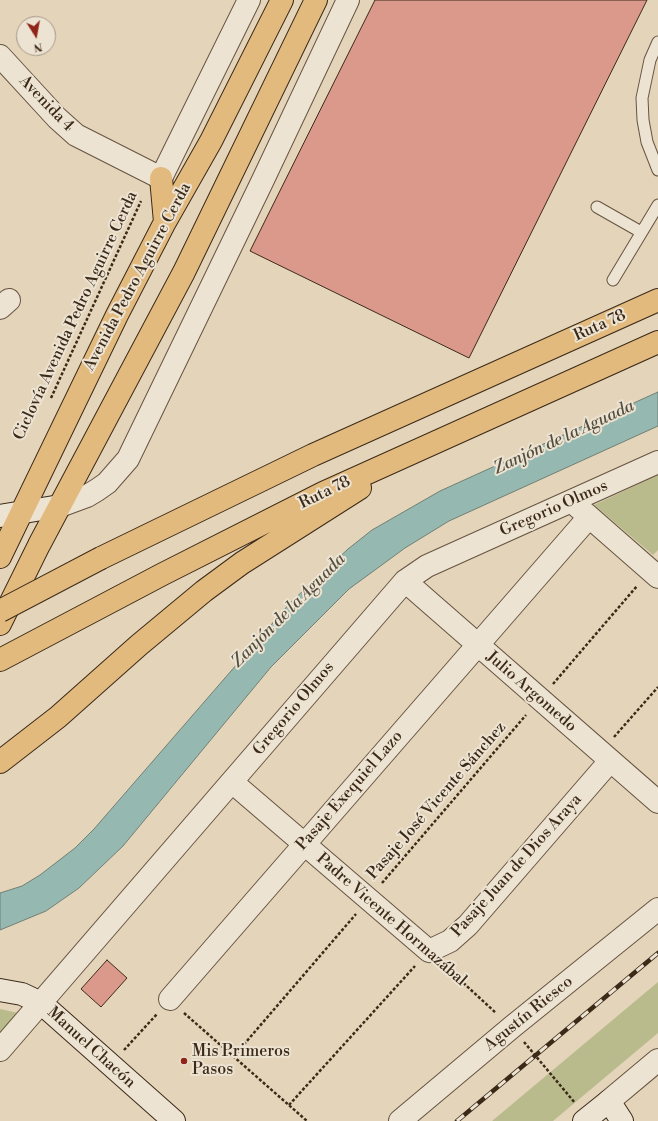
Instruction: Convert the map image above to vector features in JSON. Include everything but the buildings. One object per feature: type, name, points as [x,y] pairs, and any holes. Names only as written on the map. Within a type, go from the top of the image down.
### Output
[{"type":"main road","name":"Avenida Pedro Aguirre Cerda","points":[[0,557],[113,322],[165,222],[211,141],[282,0]]},
{"type":"main road","points":[[0,624],[60,506],[184,272],[316,0]]},
{"type":"main road","points":[[157,176],[165,222]]},
{"type":"main road","name":"Ruta 78","points":[[0,611],[100,558],[313,455],[658,300]]},
{"type":"main road","name":"Ruta 78","points":[[0,660],[238,535],[403,456],[658,342]]},
{"type":"main road","points":[[0,762],[58,717],[204,590],[242,563],[347,497],[403,456]]},
{"type":"street","name":"Avenida Pedro Aguirre Cerda","points":[[157,176],[248,0]]},
{"type":"street","points":[[0,516],[60,506],[87,496],[108,483],[128,458],[259,189],[348,0]]},
{"type":"street","name":"Avenida 4","points":[[0,56],[62,123],[76,135],[157,176]]},
{"type":"street","name":"Gregorio Olmos","points":[[0,1050],[405,581],[427,566],[658,462]]},
{"type":"street","points":[[571,501],[654,574]]},
{"type":"street","name":"Pasaje Exequiel Lazo","points":[[170,999],[589,517]]},
{"type":"street","name":"Julio Argomedo","points":[[405,581],[658,802]]},
{"type":"street","name":"Pasaje Juan de Dios Araya","points":[[429,951],[450,940],[468,925],[605,757]]},
{"type":"street","name":"Padre Vicente Hormazábal","points":[[232,782],[429,951]]},
{"type":"street","name":"Agustín Riesco","points":[[400,1121],[512,1027],[658,909]]},
{"type":"street","name":"Manuel Chacón","points":[[0,990],[22,994],[41,1003],[174,1121]]},
{"type":"street","points":[[586,1120],[658,1060]]},
{"type":"street","points":[[609,1101],[622,1121]]},
{"type":"lane","points":[[658,42],[650,60],[642,98],[643,120],[647,142],[658,170]]},
{"type":"lane","points":[[613,280],[658,205]]},
{"type":"lane","points":[[597,207],[642,232]]},
{"type":"path","name":"Ciclovía Avenida Pedro Aguirre Cerda","points":[[48,404],[157,176]]},
{"type":"path","name":"Pasaje José Vicente Sánchez","points":[[234,1056],[540,699],[654,574]]},
{"type":"path","points":[[605,757],[658,686]]},
{"type":"path","points":[[289,1105],[429,951]]},
{"type":"path","name":"Padre Vicente Hormazábal","points":[[429,951],[512,1027],[586,1120]]},
{"type":"path","points":[[111,1065],[170,999],[307,1121]]},
{"type":"green space","points":[[658,475],[658,550],[653,555],[594,505]]},
{"type":"green space","points":[[658,982],[658,1033],[553,1121],[492,1121]]},
{"type":"green space","points":[[0,1009],[27,1015],[0,1042]]},
{"type":"water","name":"Zanjón de la Aguada","points":[[658,392],[658,426],[449,521],[405,548],[349,589],[271,667],[123,846],[79,888],[46,911],[0,930],[0,893],[22,886],[40,875],[75,848],[94,829],[290,603],[348,549],[372,530],[440,491]]},
{"type":"railway","points":[[457,1121],[658,953]]},
{"type":"place","name":"Mis Primeros Pasos","points":[[184,1061]]}]
